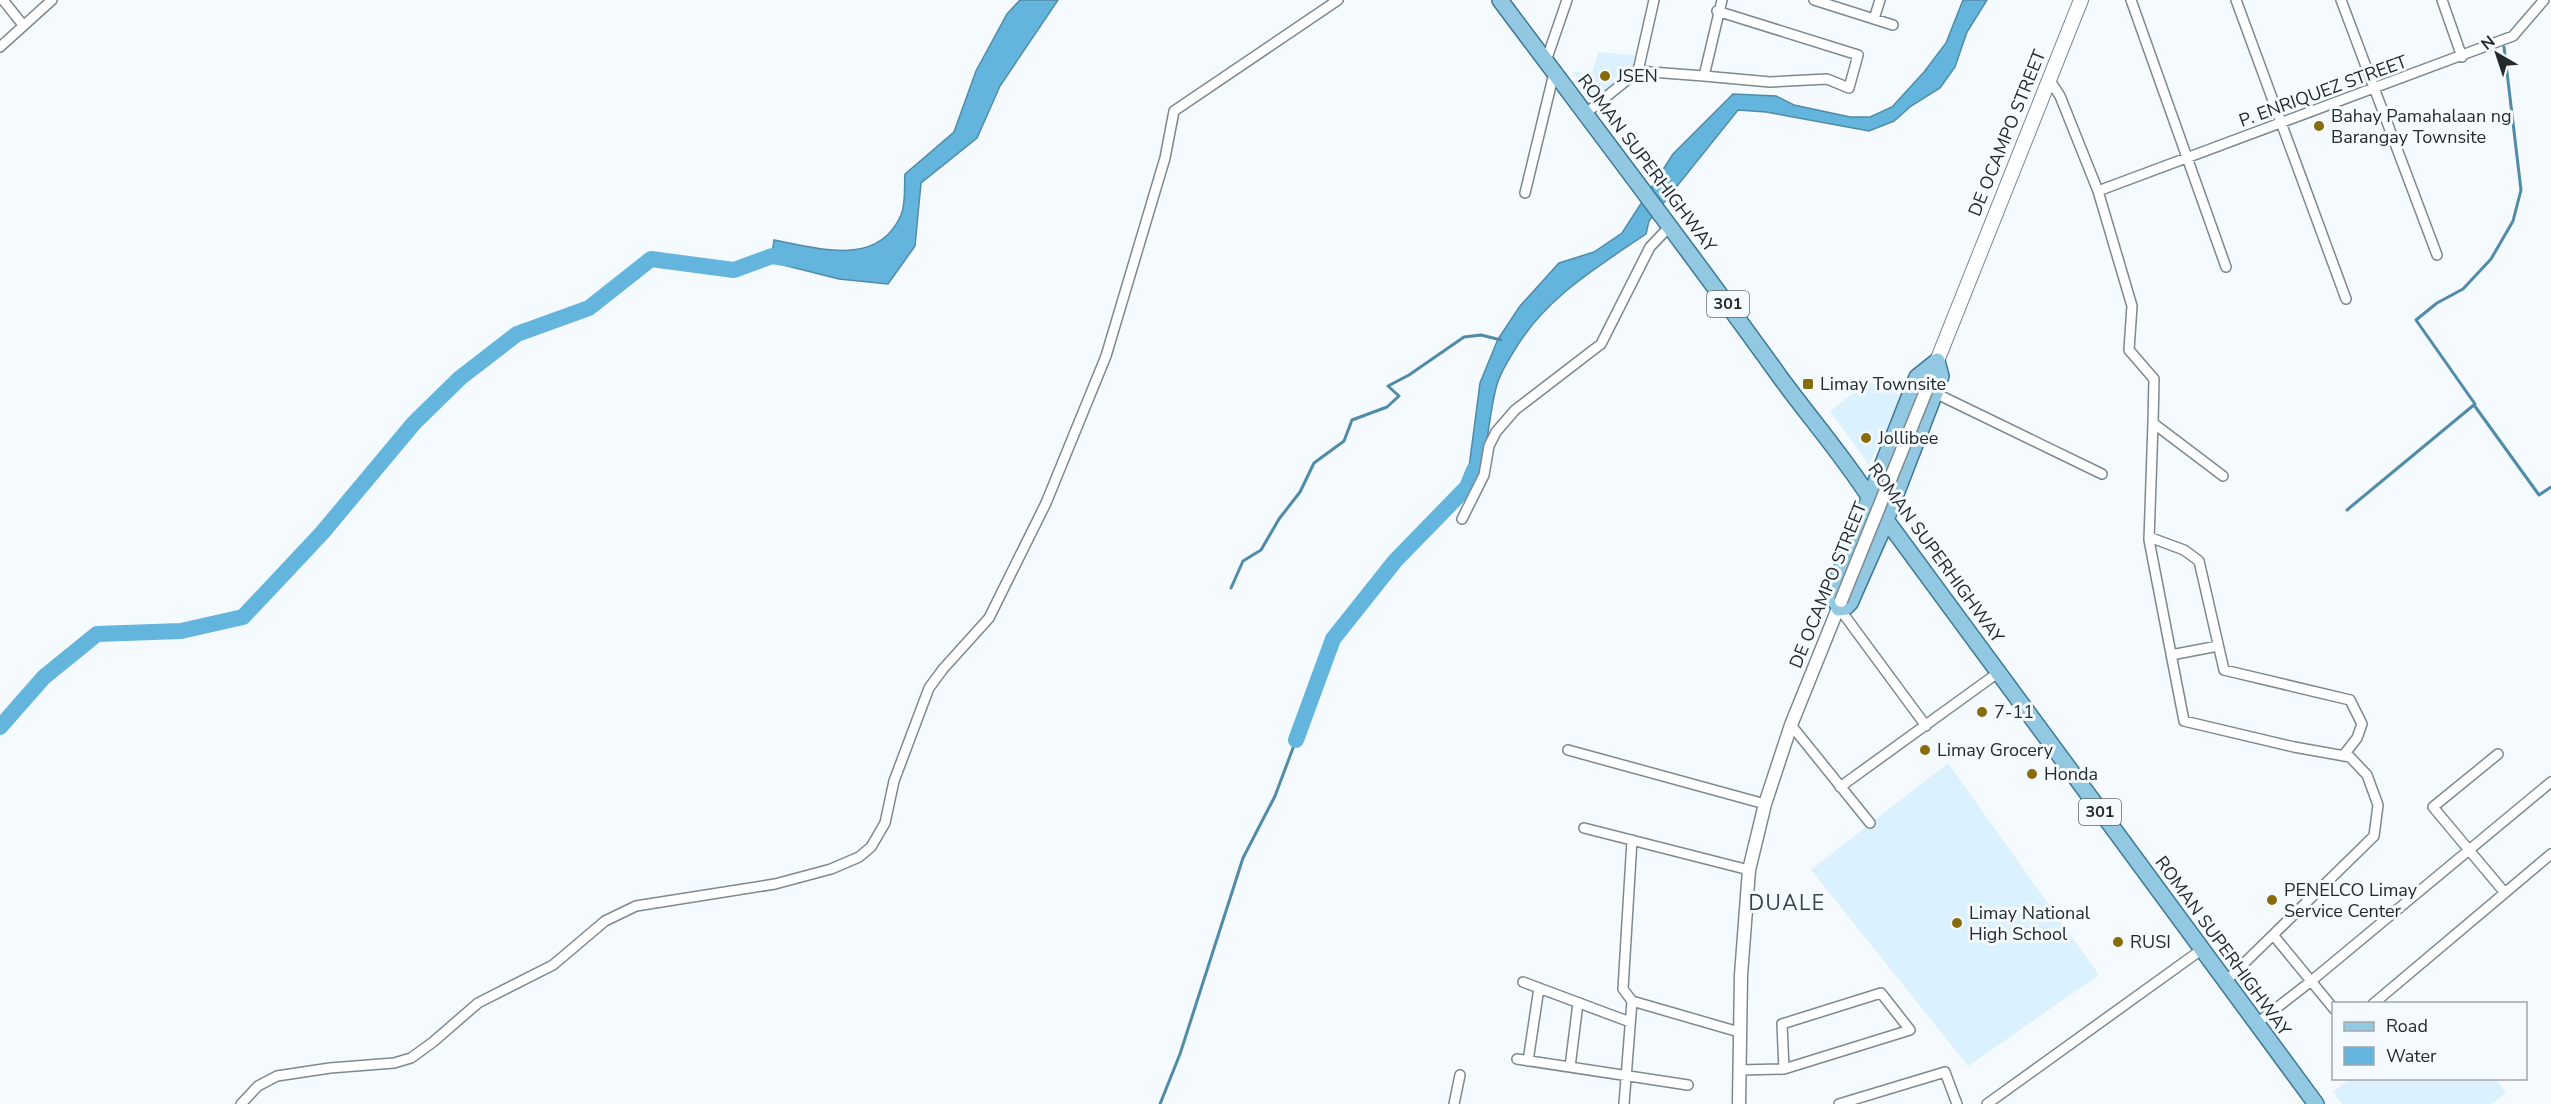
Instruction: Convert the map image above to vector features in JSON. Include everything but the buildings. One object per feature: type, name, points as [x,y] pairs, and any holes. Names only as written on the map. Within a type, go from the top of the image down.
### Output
[{"type":"main road","name":"ROMAN SUPERHIGHWAY","points":[[1500,0],[1851,470],[2316,1104]]},
{"type":"main road","name":"DE OCAMPO STREET","points":[[1937,361],[2082,0]]},
{"type":"main road","points":[[1937,361],[1941,371],[1930,392],[1886,519],[1846,608],[1840,605],[1832,593],[1917,377],[1937,361]]},
{"type":"street","points":[[3,0],[23,25]]},
{"type":"street","points":[[0,48],[52,0]]},
{"type":"street","points":[[241,1104],[258,1086],[277,1076],[330,1068],[394,1063],[411,1058],[478,1003],[553,965],[605,921],[636,906],[775,884],[831,869],[859,858],[871,847],[885,823],[894,781],[929,688],[989,618],[1054,482],[1110,345],[1165,158],[1174,111],[1338,0]]},
{"type":"street","points":[[1525,193],[1550,67],[1567,0]]},
{"type":"street","points":[[1585,114],[1638,71],[1654,0]]},
{"type":"street","points":[[1704,76],[1717,11],[1722,0]]},
{"type":"street","points":[[1814,0],[1893,25]]},
{"type":"street","points":[[1874,19],[1880,0]]},
{"type":"street","points":[[2131,0],[2226,267]]},
{"type":"street","points":[[2236,0],[2346,299]]},
{"type":"street","points":[[2341,0],[2437,255]]},
{"type":"street","points":[[2442,0],[2462,57]]},
{"type":"street","name":"P. ENRIQUEZ STREET","points":[[2098,192],[2513,36],[2544,0]]},
{"type":"street","points":[[1638,71],[1770,82],[1827,79],[1849,88],[1858,55],[1717,11]]},
{"type":"street","points":[[2049,78],[2060,96],[2098,192],[2132,306],[2129,350],[2154,379],[2149,537],[2184,721],[2294,747],[2350,757],[2367,775],[2378,805],[2374,836],[2225,982]]},
{"type":"street","points":[[1462,519],[1484,475],[1489,446],[1496,432],[1515,410],[1601,344],[1665,220]]},
{"type":"street","points":[[1930,392],[2102,474]]},
{"type":"street","name":"DE OCAMPO STREET","points":[[1738,1104],[1739,1032],[1749,870],[1765,804],[1791,725],[1930,392]]},
{"type":"street","points":[[2153,423],[2223,476]]},
{"type":"street","points":[[2149,537],[2184,550],[2199,561],[2224,670],[2350,700],[2362,724],[2357,738],[2343,756]]},
{"type":"street","points":[[1840,605],[1926,726]]},
{"type":"street","points":[[2171,655],[2218,646]]},
{"type":"street","points":[[1840,787],[1999,672]]},
{"type":"street","points":[[1791,725],[1870,823]]},
{"type":"street","points":[[1568,750],[1765,804]]},
{"type":"street","points":[[2499,754],[2433,807],[2505,892]]},
{"type":"street","points":[[2256,1024],[2551,782]]},
{"type":"street","points":[[1584,828],[1749,870]]},
{"type":"street","points":[[1632,840],[1623,988],[1632,1001],[1739,1032]]},
{"type":"street","points":[[2375,1002],[2551,854]]},
{"type":"street","points":[[2274,936],[2332,1007]]},
{"type":"street","points":[[1988,1104],[2201,950]]},
{"type":"street","points":[[1523,982],[1630,1022]]},
{"type":"street","points":[[1528,1061],[1539,988]]},
{"type":"street","points":[[1740,1070],[1784,1069],[1910,1030],[1881,993],[1826,1010],[1782,1024],[1784,1069]]},
{"type":"street","points":[[1624,1104],[1632,1001]]},
{"type":"street","points":[[1570,1068],[1578,1003]]},
{"type":"street","points":[[1517,1059],[1688,1085]]},
{"type":"street","points":[[1839,1104],[1945,1072],[1957,1104]]},
{"type":"street","points":[[1454,1104],[1460,1075]]},
{"type":"shaded area","points":[[1598,52],[1635,55],[1635,69],[1595,99],[1572,72],[1592,73]]},
{"type":"shaded area","name":"Jollibee","points":[[1868,382],[1902,395],[1869,465],[1830,411]]},
{"type":"shaded area","name":"Limay National High School","points":[[1948,763],[2099,975],[1968,1066],[1811,870]]},
{"type":"shaded area","points":[[2350,1080],[2496,1080],[2506,1093],[2491,1104],[2342,1104],[2333,1092]]},
{"type":"water","points":[[1020,0],[1058,0],[1000,86],[977,138],[921,183],[915,246],[888,284],[839,279],[771,262],[774,240],[827,250],[845,250],[862,248],[878,242],[891,232],[903,211],[905,174],[954,132],[976,71],[1007,14]]},
{"type":"water","points":[[1963,0],[1987,0],[1967,32],[1955,67],[1940,88],[1911,106],[1894,121],[1869,131],[1766,112],[1738,110],[1649,221],[1646,234],[1573,285],[1541,315],[1527,332],[1506,364],[1497,383],[1481,469],[1471,494],[1461,485],[1469,467],[1480,383],[1498,339],[1520,306],[1559,263],[1594,252],[1622,233],[1673,154],[1733,94],[1776,96],[1794,105],[1850,117],[1870,117],[1892,107],[1924,72],[1946,43]]},
{"type":"waterway","points":[[2347,510],[2475,404],[2416,320],[2437,303],[2463,289],[2491,259],[2513,221],[2521,190],[2504,47]]},
{"type":"waterway","points":[[0,727],[44,677],[97,634],[181,631],[243,617],[322,533],[414,423],[460,378],[517,334],[589,308],[651,259],[734,270],[772,256],[792,259]]},
{"type":"waterway","points":[[1231,588],[1243,561],[1261,550],[1279,519],[1300,492],[1314,463],[1344,441],[1352,420],[1387,407],[1399,396],[1388,386],[1409,375],[1464,337],[1481,335],[1501,340]]},
{"type":"waterway","points":[[2474,405],[2539,495],[2551,487]]},
{"type":"waterway","points":[[1296,740],[1333,639],[1395,561],[1467,487],[1474,470]]},
{"type":"waterway","points":[[1160,1104],[1180,1054],[1243,858],[1275,796],[1296,740]]},
{"type":"place","name":"JSEN","points":[[1605,76]]},
{"type":"place","name":"Bahay Pamahalaan ng Barangay Townsite","points":[[2319,126]]},
{"type":"place","name":"Limay Townsite","points":[[1808,384]]},
{"type":"place","name":"Jollibee","points":[[1866,438]]},
{"type":"place","name":"7-11","points":[[1982,712]]},
{"type":"place","name":"Limay Grocery","points":[[1925,750]]},
{"type":"place","name":"Honda","points":[[2032,774]]},
{"type":"place","name":"PENELCO Limay Service Center","points":[[2272,900]]},
{"type":"place","name":"Limay National High School","points":[[1957,923]]},
{"type":"place","name":"RUSI","points":[[2118,942]]},
{"type":"district","name":"DUALE","points":[[1787,903]]}]
